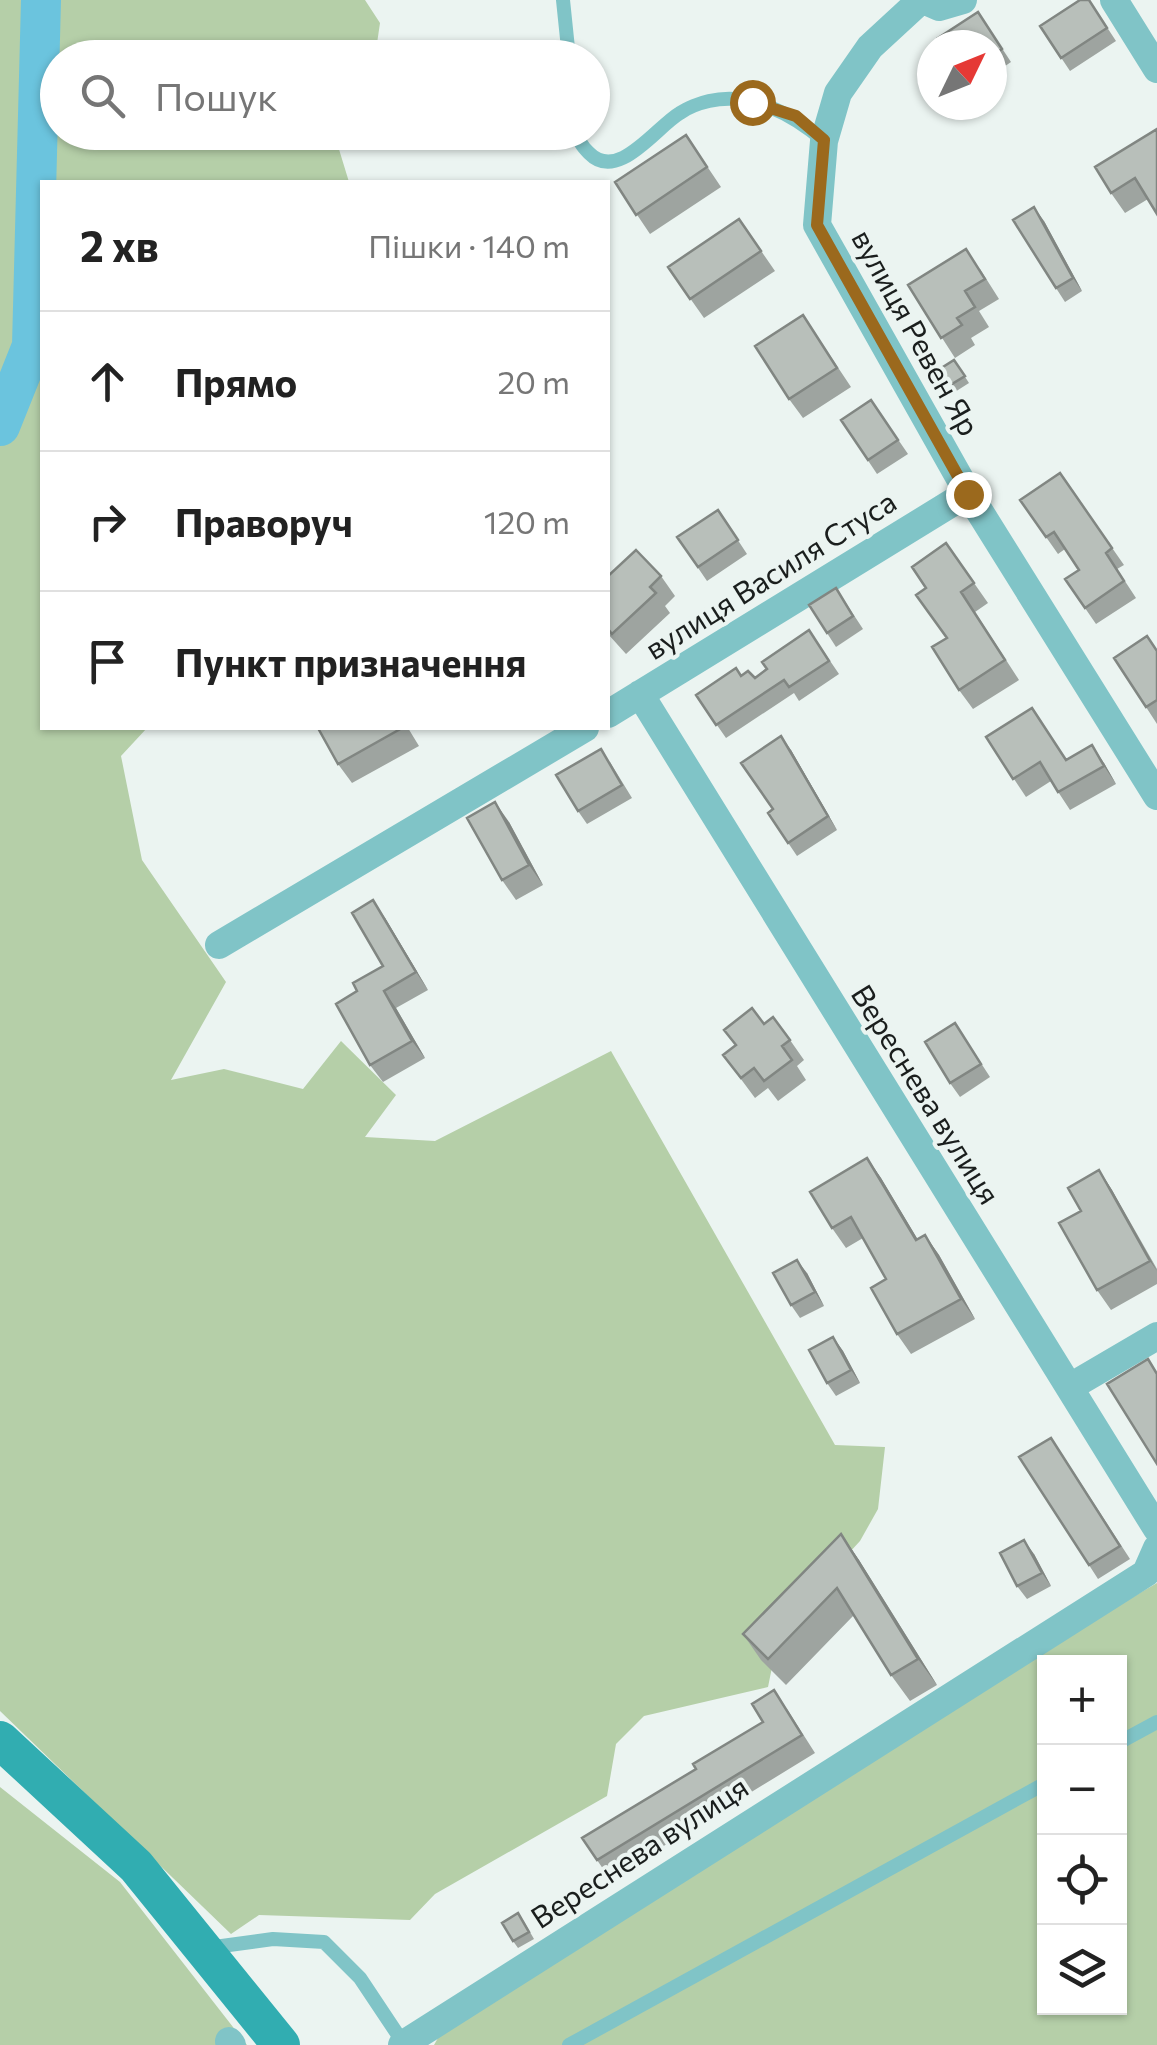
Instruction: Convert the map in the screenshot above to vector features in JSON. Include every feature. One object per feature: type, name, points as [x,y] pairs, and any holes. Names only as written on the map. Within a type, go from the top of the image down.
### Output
[{"type":"street","points":[[922,0],[940,6],[963,0]]},
{"type":"street","name":"вулиця Ревен Яр","points":[[922,0],[870,47],[838,94],[824,140],[817,225],[968,494],[1157,796]]},
{"type":"street","points":[[1114,0],[1157,69]]},
{"type":"street","name":"вулиця Василя Стуса","points":[[610,713],[968,494]]},
{"type":"street","name":"Вереснева вулиця","points":[[640,694],[1157,1529]]},
{"type":"street","points":[[218,946],[582,730]]},
{"type":"street","points":[[1070,1387],[1157,1336]]},
{"type":"street","name":"Вереснева вулиця","points":[[403,2045],[1146,1573],[1157,1548]]},
{"type":"street","points":[[0,1740],[136,1866],[281,2045]]},
{"type":"lane","points":[[563,0],[568,40]]},
{"type":"lane","points":[[586,150],[592,157],[612,162],[633,152],[681,112],[711,100],[752,102],[796,116],[824,140]]},
{"type":"lane","points":[[1127,1738],[1157,1722]]},
{"type":"lane","points":[[569,2045],[1037,1788]]},
{"type":"lane","points":[[205,1948],[273,1939],[324,1942],[360,1978],[403,2045]]},
{"type":"green space","points":[[0,0],[365,0],[380,23],[378,40],[40,40],[40,150],[339,150],[348,180],[40,180],[40,730],[145,730],[121,756],[142,860],[226,982],[171,1080],[224,1069],[303,1089],[341,1041],[396,1095],[365,1137],[435,1141],[611,1051],[835,1445],[885,1447],[878,1509],[860,1541],[780,1628],[768,1687],[644,1716],[616,1744],[607,1796],[435,1894],[410,1920],[259,1915],[231,1934],[0,1711]]},
{"type":"green space","points":[[1157,1583],[1157,2045],[434,2045],[447,2022],[650,1877]]},
{"type":"green space","points":[[0,1787],[120,1882],[247,2045],[0,2045]]},
{"type":"building","points":[[1080,0],[1089,0],[1107,28],[1061,58],[1040,26]]},
{"type":"building","points":[[978,12],[990,30],[950,30]]},
{"type":"building","points":[[1157,129],[1157,214],[1135,178],[1111,193],[1095,167]]},
{"type":"building","points":[[686,135],[707,167],[636,215],[615,182]]},
{"type":"building","points":[[1034,207],[1073,278],[1056,288],[1013,220]]},
{"type":"building","points":[[739,219],[761,251],[690,299],[668,267]]},
{"type":"building","points":[[966,249],[985,279],[965,291],[975,307],[957,318],[962,325],[941,338],[908,285]]},
{"type":"building","points":[[803,315],[837,368],[789,399],[755,346]]},
{"type":"building","points":[[954,360],[965,376],[942,390],[932,374]]},
{"type":"building","points":[[871,400],[898,440],[868,460],[841,420]]},
{"type":"building","points":[[1060,473],[1112,548],[1106,553],[1124,581],[1085,608],[1065,579],[1079,570],[1054,532],[1046,537],[1020,500]]},
{"type":"building","points":[[718,510],[738,540],[698,567],[677,537]]},
{"type":"building","points":[[946,543],[974,583],[961,592],[1005,660],[959,690],[932,647],[947,638],[916,595],[926,588],[912,567]]},
{"type":"building","points":[[636,550],[661,576],[650,587],[656,593],[612,634],[610,632],[610,574]]},
{"type":"building","points":[[836,588],[853,616],[827,633],[809,605]]},
{"type":"building","points":[[809,630],[829,661],[789,687],[784,680],[716,725],[696,695],[736,668],[741,676],[748,671],[755,678],[767,669],[762,662]]},
{"type":"building","points":[[1147,636],[1157,651],[1157,700],[1146,707],[1114,658]]},
{"type":"building","points":[[1032,708],[1066,760],[1092,745],[1104,766],[1058,792],[1040,762],[1013,779],[986,737]]},
{"type":"building","points":[[319,730],[398,730],[338,764]]},
{"type":"building","points":[[781,736],[828,816],[788,843],[768,813],[773,809],[741,763]]},
{"type":"building","points":[[601,749],[622,785],[578,811],[556,775]]},
{"type":"building","points":[[495,802],[529,865],[502,880],[467,818]]},
{"type":"building","points":[[373,900],[416,972],[384,991],[412,1041],[370,1065],[336,1004],[357,991],[353,983],[383,966],[352,913]]},
{"type":"building","points":[[752,1008],[764,1024],[773,1017],[790,1040],[782,1046],[792,1060],[764,1081],[754,1068],[741,1078],[723,1055],[736,1045],[724,1030]]},
{"type":"building","points":[[955,1023],[981,1064],[950,1083],[925,1042]]},
{"type":"building","points":[[867,1158],[916,1240],[925,1235],[961,1299],[897,1334],[871,1288],[886,1279],[851,1217],[832,1228],[810,1192]]},
{"type":"building","points":[[1099,1170],[1150,1261],[1097,1290],[1059,1223],[1081,1211],[1068,1188]]},
{"type":"building","points":[[797,1260],[815,1292],[791,1305],[773,1273]]},
{"type":"building","points":[[833,1337],[851,1370],[827,1383],[809,1350]]},
{"type":"building","points":[[1148,1359],[1157,1374],[1157,1464],[1107,1384]]},
{"type":"building","points":[[1051,1438],[1120,1546],[1089,1565],[1019,1457]]},
{"type":"building","points":[[841,1534],[918,1659],[891,1675],[837,1588],[768,1659],[743,1634]]},
{"type":"building","points":[[1024,1540],[1042,1573],[1017,1586],[1000,1553]]},
{"type":"building","points":[[774,1690],[802,1735],[597,1860],[582,1838],[696,1769],[693,1764],[763,1722],[752,1704]]},
{"type":"building","points":[[518,1913],[529,1932],[513,1941],[502,1923]]},
{"type":"waterway","points":[[0,426],[32,346],[41,0]]},
{"type":"route","points":[[752,102],[796,116],[824,140],[817,225],[968,494]]}]
